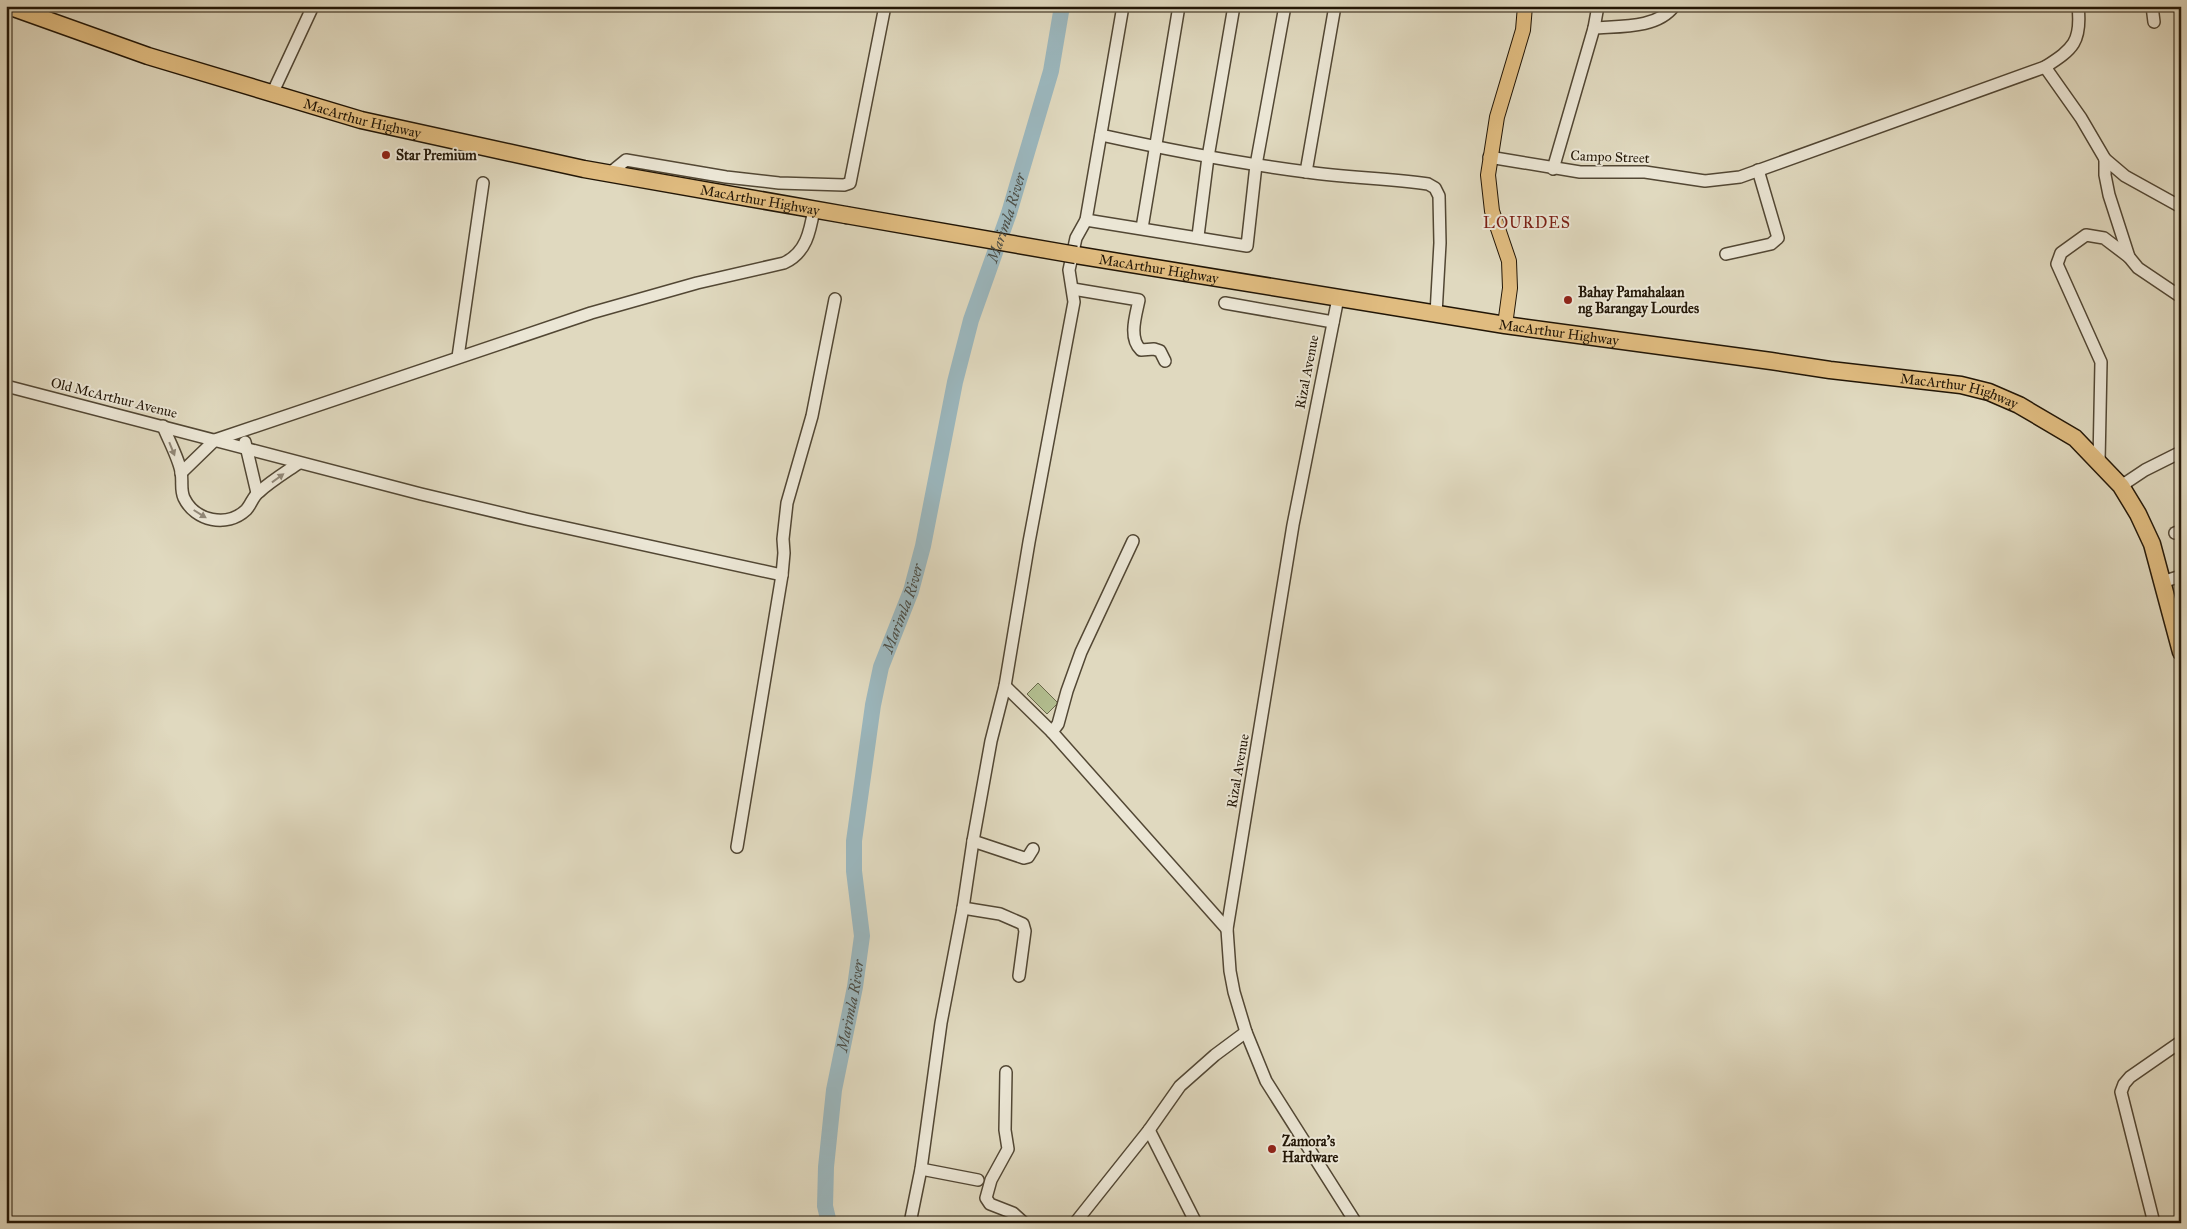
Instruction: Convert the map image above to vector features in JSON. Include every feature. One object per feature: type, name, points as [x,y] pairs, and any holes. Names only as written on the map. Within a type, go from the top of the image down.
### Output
[{"type":"highway","name":"MacArthur Highway","points":[[8,6],[148,56],[361,120],[610,173],[1076,255],[1505,325],[1830,370],[1960,385],[1989,392],[2019,405],[2075,438],[2121,486],[2152,544],[2181,652]]},
{"type":"main road","points":[[1505,325],[1511,276],[1509,261],[1496,227],[1489,194],[1489,158],[1497,117],[1523,30],[1525,6]]},
{"type":"street","points":[[272,94],[313,6]]},
{"type":"street","points":[[610,173],[626,160],[734,178],[779,182],[848,184],[852,177],[886,6]]},
{"type":"street","points":[[910,1223],[921,1169],[941,1023],[963,908],[973,842],[991,741],[1005,686],[1029,542],[1074,302],[1069,270],[1076,238],[1086,220],[1124,6]]},
{"type":"street","points":[[1142,228],[1157,148],[1179,6]]},
{"type":"street","points":[[1198,236],[1208,157],[1234,6]]},
{"type":"street","points":[[1086,220],[1198,236],[1247,246],[1256,165],[1284,6]]},
{"type":"street","points":[[1306,172],[1336,6]]},
{"type":"street","points":[[1553,169],[1594,28],[1598,6]]},
{"type":"street","points":[[1594,28],[1651,21],[1661,18],[1674,6]]},
{"type":"street","points":[[2152,6],[2154,22]]},
{"type":"street","name":"Campo Street","points":[[1489,158],[1580,172],[1645,172],[1705,181],[1740,177],[2045,66],[2068,52],[2076,41],[2080,24],[2080,9]]},
{"type":"street","points":[[2045,66],[2081,118],[2105,159],[2125,176],[2181,207]]},
{"type":"street","points":[[1100,135],[1157,148],[1256,165],[1428,184],[1435,188],[1439,196],[1440,243],[1436,314]]},
{"type":"street","points":[[2105,159],[2105,175],[2109,195],[2129,258]]},
{"type":"street","points":[[1726,254],[1771,244],[1778,238],[1758,170]]},
{"type":"street","points":[[458,357],[483,183]]},
{"type":"street","points":[[181,473],[215,440],[591,313],[688,285],[784,263],[792,259],[804,246],[814,209]]},
{"type":"street","points":[[2099,462],[2101,362],[2067,290],[2057,264],[2058,258],[2086,235],[2104,238],[2129,258],[2138,268],[2181,297]]},
{"type":"street","points":[[1073,288],[1138,300],[1134,337],[1136,346],[1140,350],[1160,352],[1165,361]]},
{"type":"street","name":"Rizal Avenue","points":[[1338,298],[1293,524],[1227,929],[1233,985],[1246,1032],[1266,1081],[1276,1100],[1356,1223]]},
{"type":"street","points":[[737,847],[782,575],[784,553],[782,539],[787,503],[812,416],[835,299]]},
{"type":"street","points":[[1225,303],[1333,322]]},
{"type":"street","name":"Old McArthur Avenue","points":[[6,386],[215,440]]},
{"type":"street","points":[[163,426],[181,473],[182,492],[187,504],[196,513],[208,519],[234,518],[246,510],[257,493],[299,463]]},
{"type":"street","points":[[242,431],[257,493]]},
{"type":"street","points":[[215,440],[299,463],[526,519],[782,575]]},
{"type":"street","points":[[2121,486],[2145,470],[2181,452]]},
{"type":"street","points":[[1052,732],[1058,724],[1081,652],[1133,541]]},
{"type":"street","points":[[2162,582],[2181,576]]},
{"type":"street","points":[[1005,686],[1052,732],[1227,929]]},
{"type":"street","points":[[973,842],[1024,858],[1028,857],[1033,849]]},
{"type":"street","points":[[963,908],[1000,914],[1022,924],[1025,931],[1019,976]]},
{"type":"street","points":[[1075,1223],[1149,1130],[1180,1086],[1215,1055],[1246,1032]]},
{"type":"street","points":[[2154,1223],[2121,1092],[2124,1084],[2130,1077],[2180,1044]]},
{"type":"street","points":[[1006,1072],[1005,1130],[1008,1149],[990,1180],[986,1198],[990,1204],[1013,1213],[1024,1223]]},
{"type":"street","points":[[1149,1130],[1196,1223]]},
{"type":"street","points":[[921,1169],[978,1180]]},
{"type":"green space","points":[[1038,683],[1058,703],[1047,714],[1027,694]]},
{"type":"waterway","name":"Marimla River","points":[[829,1223],[825,1206],[826,1167],[834,1090],[855,987],[862,936],[854,871],[854,841],[873,705],[881,667],[911,591],[923,546],[955,382],[971,320],[1009,213],[1051,71],[1062,6]]},
{"type":"place","name":"Star Premium","points":[[386,155]]},
{"type":"place","name":"Bahay Pamahalaan ng Barangay Lourdes","points":[[1568,300]]},
{"type":"place","name":"Zamora's Hardware","points":[[1272,1149]]},
{"type":"district","name":"LOURDES","points":[[1527,222]]}]
